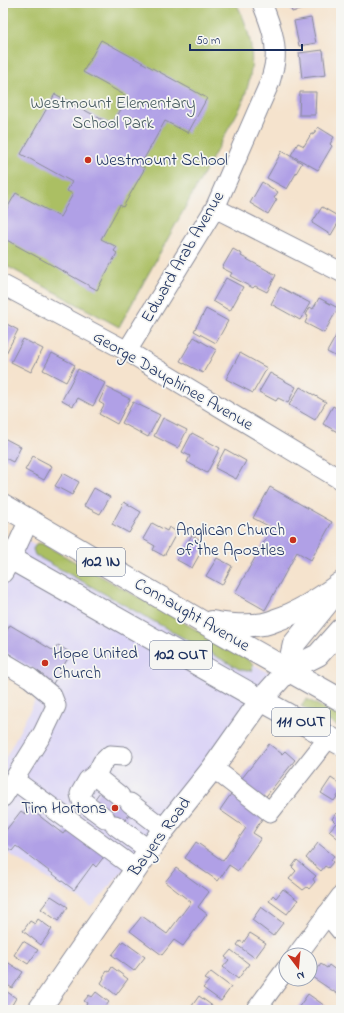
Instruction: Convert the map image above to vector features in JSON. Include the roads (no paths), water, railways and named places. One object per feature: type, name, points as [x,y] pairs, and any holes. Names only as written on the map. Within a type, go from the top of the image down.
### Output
[{"type":"main road","name":"Connaught Avenue","points":[[3,505],[199,620],[341,700]]},
{"type":"main road","name":"102 OUT","points":[[6,562],[261,700]]},
{"type":"main road","points":[[199,620],[232,625],[266,624],[297,612],[341,583]]},
{"type":"main road","name":"Bayers Road","points":[[288,670],[294,644],[341,586]]},
{"type":"main road","name":"Bayers Road","points":[[39,1010],[164,829],[212,768],[261,700],[288,670],[318,655],[341,629]]},
{"type":"main road","name":"111 OUT","points":[[261,700],[335,741]]},
{"type":"street","name":"Edward Arab Avenue","points":[[127,351],[215,208],[270,82],[275,60],[274,40],[270,22],[262,3]]},
{"type":"street","points":[[215,208],[341,272]]},
{"type":"street","name":"George Dauphinee Avenue","points":[[3,285],[127,351],[339,479]]},
{"type":"street","points":[[6,562],[29,520]]},
{"type":"street","points":[[3,662],[30,678],[52,696],[56,706],[43,733],[3,797]]},
{"type":"street","points":[[212,768],[270,812],[335,741]]},
{"type":"street","points":[[123,756],[110,755],[102,763],[97,773],[88,780],[80,794],[82,801],[149,850]]},
{"type":"street","points":[[97,773],[100,780],[164,829]]},
{"type":"street","points":[[14,780],[136,869]]},
{"type":"street","points":[[303,947],[341,896]]},
{"type":"street","points":[[327,914],[341,931]]},
{"type":"street","points":[[256,1010],[278,980]]},
{"type":"place","name":"Westmount School","points":[[88,160]]},
{"type":"place","name":"Anglican Church of the Apostles","points":[[293,540]]},
{"type":"place","name":"Hope United Church","points":[[45,663]]},
{"type":"place","name":"Tim Hortons","points":[[115,808]]},
{"type":"park label","name":"Westmount Elementary School Park","points":[[113,113]]}]
